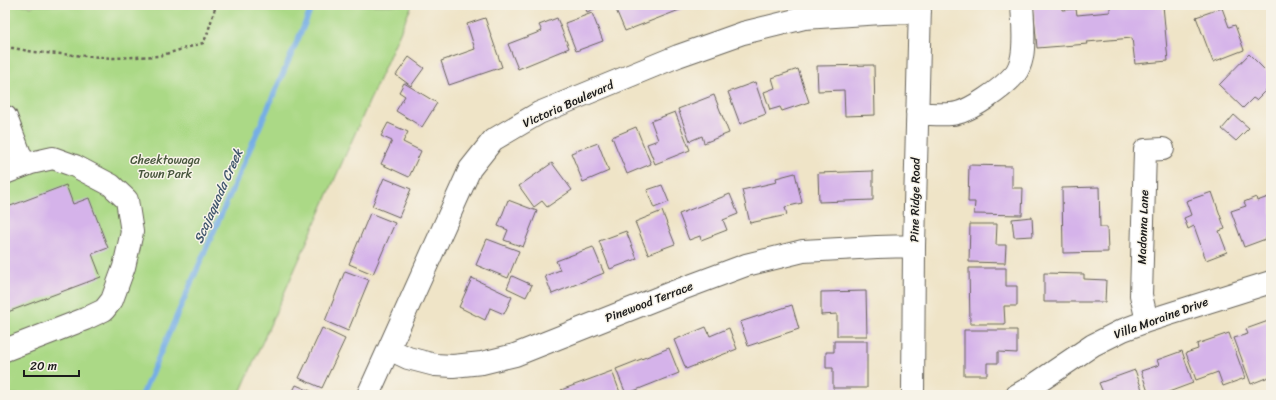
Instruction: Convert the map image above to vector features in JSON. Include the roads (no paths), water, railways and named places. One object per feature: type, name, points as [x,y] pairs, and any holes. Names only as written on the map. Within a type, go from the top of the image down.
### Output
[{"type":"street","points":[[917,113],[952,114],[968,109],[993,94],[1016,73],[1022,58],[1024,40],[1022,5]]},
{"type":"street","name":"Pine Ridge Road","points":[[912,395],[920,9]]},
{"type":"street","name":"Victoria Boulevard","points":[[368,395],[470,169],[493,140],[539,113],[678,56],[743,33],[804,18],[920,9]]},
{"type":"street","points":[[5,117],[15,169],[53,158],[75,166],[111,185],[127,200],[132,232],[124,267],[115,293],[112,300],[104,310],[85,319],[5,350]]},
{"type":"street","name":"Madonna Lane","points":[[1147,321],[1141,295],[1145,150],[1163,149]]},
{"type":"street","name":"Pinewood Terrace","points":[[388,349],[408,358],[436,365],[453,366],[496,361],[746,265],[803,251],[914,246]]},
{"type":"street","name":"Villa Moraine Drive","points":[[1017,395],[1093,345],[1123,330],[1271,282]]},
{"type":"waterway","name":"Scajaquada Creek","points":[[142,395],[313,5]]},
{"type":"park label","name":"Cheektowaga Town Park","points":[[165,167]]}]
